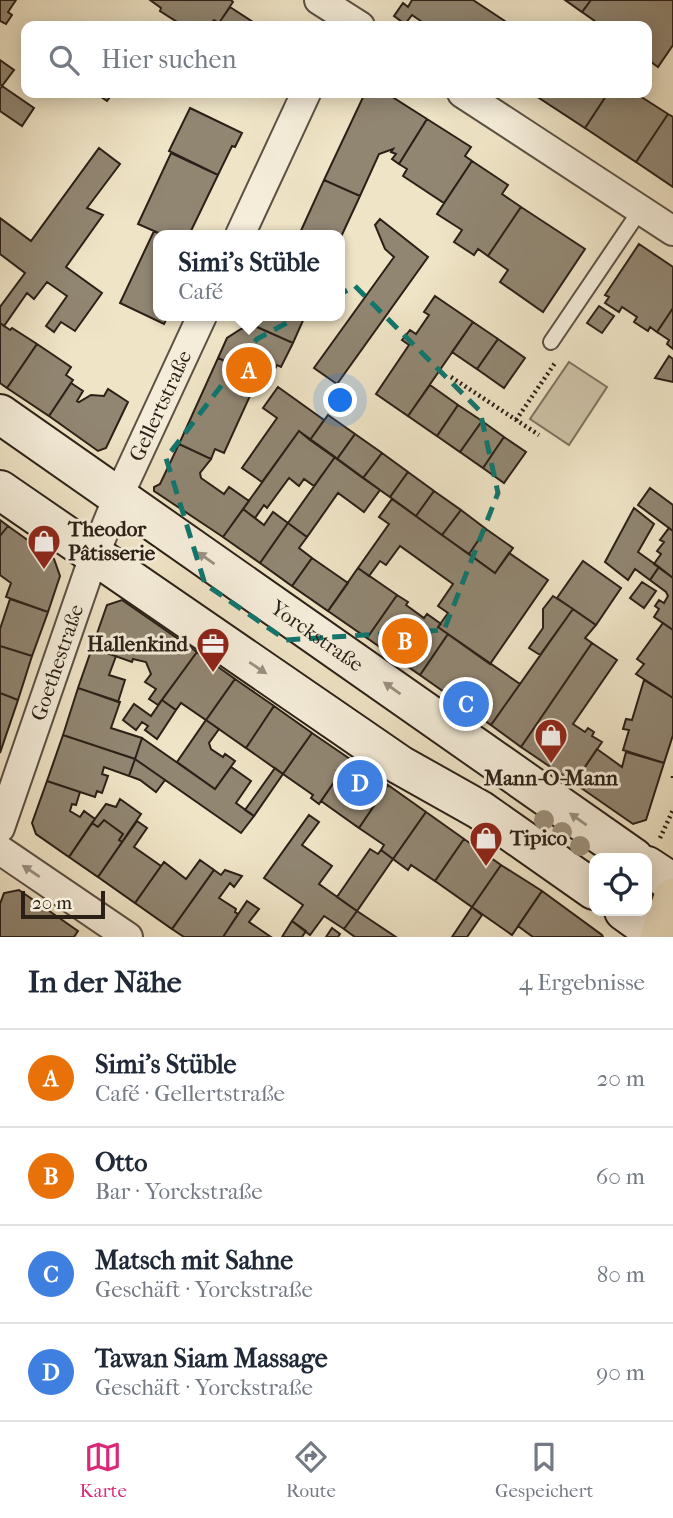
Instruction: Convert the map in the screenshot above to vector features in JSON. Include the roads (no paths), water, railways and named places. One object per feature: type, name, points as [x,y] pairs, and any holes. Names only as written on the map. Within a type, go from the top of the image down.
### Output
[{"type":"main road","points":[[660,937],[673,898]]},
{"type":"street","points":[[242,230],[304,98]]},
{"type":"street","points":[[470,98],[673,231]]},
{"type":"street","name":"Gellertstraße","points":[[118,497],[200,321]]},
{"type":"street","name":"Yorckstraße","points":[[0,414],[627,853]]},
{"type":"street","points":[[0,490],[400,765],[481,810],[589,886]]},
{"type":"street","name":"Goethestraße","points":[[0,828],[94,556],[118,497]]},
{"type":"street","points":[[0,850],[128,937]]},
{"type":"street","points":[[652,869],[673,883]]},
{"type":"street","points":[[631,916],[660,937]]},
{"type":"lane","points":[[551,342],[641,209]]},
{"type":"place","name":"Simi's Stüble","points":[[249,370]]},
{"type":"place","name":"Theodor Pâtisserie","points":[[44,571]]},
{"type":"place","name":"Otto","points":[[405,641]]},
{"type":"place","name":"Hallenkind","points":[[213,674]]},
{"type":"place","name":"Matsch mit Sahne","points":[[466,704]]},
{"type":"place","name":"Mann-O-Mann","points":[[551,765]]},
{"type":"place","name":"Tawan Siam Massage","points":[[360,783]]},
{"type":"place","name":"Tipico","points":[[486,868]]}]
